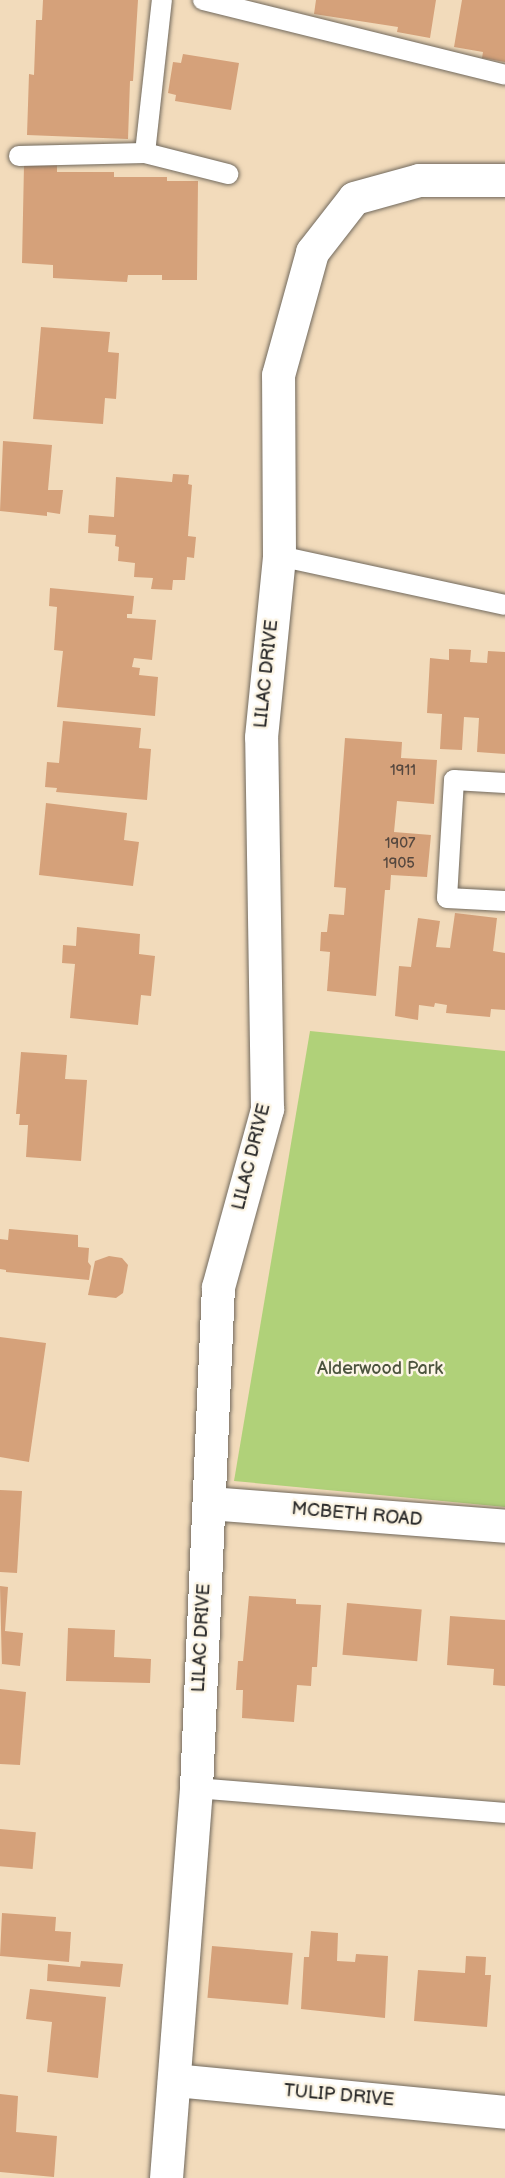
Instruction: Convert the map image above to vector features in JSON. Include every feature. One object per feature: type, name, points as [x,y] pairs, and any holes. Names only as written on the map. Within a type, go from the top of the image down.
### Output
[{"type":"street","name":"LILAC DRIVE","points":[[166,2178],[196,1788],[218,1287],[267,1108],[261,737],[279,556],[278,375],[312,252],[354,198],[419,180],[505,180]]},
{"type":"street","name":"MCBETH ROAD","points":[[209,1503],[505,1526]]},
{"type":"street","name":"TULIP DRIVE","points":[[174,2080],[505,2112]]},
{"type":"lane","points":[[145,153],[162,0]]},
{"type":"lane","points":[[203,0],[505,75]]},
{"type":"lane","points":[[20,156],[145,153],[228,174]]},
{"type":"lane","points":[[279,556],[505,605]]},
{"type":"lane","points":[[505,783],[454,780],[447,898],[505,901]]},
{"type":"lane","points":[[196,1788],[505,1813]]},
{"type":"green space","name":"Alderwood Park","points":[[310,1031],[505,1051],[505,1507],[234,1481]]},
{"type":"building","points":[[43,0],[138,0],[133,81],[130,81],[128,139],[27,135],[29,74],[34,75],[36,20],[42,20]]},
{"type":"building","points":[[316,0],[436,0],[430,38],[397,32],[398,27],[314,14]]},
{"type":"building","points":[[462,0],[505,0],[505,62],[482,58],[483,52],[454,47]]},
{"type":"building","points":[[183,54],[239,63],[231,110],[175,101],[176,95],[168,93],[173,62],[181,63]]},
{"type":"building","points":[[24,165],[57,165],[57,172],[114,172],[114,177],[167,177],[167,181],[198,181],[197,280],[162,280],[162,275],[128,275],[127,282],[53,278],[53,265],[22,263]]},
{"type":"building","points":[[41,327],[110,332],[108,352],[119,353],[116,399],[105,398],[103,424],[33,419]]},
{"type":"building","points":[[3,441],[52,445],[48,490],[63,490],[60,514],[47,512],[47,516],[0,511]]},
{"type":"building","points":[[173,474],[189,475],[188,484],[192,485],[188,536],[196,537],[194,558],[187,557],[185,580],[173,580],[172,590],[151,589],[153,578],[134,577],[135,563],[118,561],[119,547],[115,546],[116,535],[88,533],[89,515],[114,517],[116,477],[172,482]]},
{"type":"building","points":[[50,588],[134,596],[132,614],[127,614],[127,618],[156,620],[152,660],[134,658],[132,667],[140,668],[139,675],[158,677],[155,716],[57,707],[63,651],[54,650],[57,607],[49,606]]},
{"type":"building","points":[[449,649],[471,650],[470,662],[487,663],[488,651],[505,652],[505,754],[477,752],[479,718],[464,717],[462,750],[440,749],[442,714],[427,713],[430,658],[449,660]]},
{"type":"building","points":[[63,721],[141,728],[139,748],[151,749],[147,800],[56,792],[57,788],[45,787],[47,762],[59,763]]},
{"type":"building","points":[[345,738],[402,742],[401,758],[437,760],[434,804],[397,801],[394,832],[431,835],[427,877],[391,875],[390,890],[385,890],[376,996],[327,991],[330,952],[320,951],[321,932],[327,932],[329,914],[344,915],[346,888],[334,887]]},
{"type":"building","points":[[46,803],[127,813],[124,840],[139,842],[133,886],[39,875]]},
{"type":"building","points":[[455,913],[497,918],[493,951],[505,953],[505,1010],[491,1009],[490,1017],[446,1013],[447,1005],[435,1003],[434,1007],[419,1005],[418,1020],[395,1016],[399,966],[411,967],[418,918],[440,921],[436,947],[450,948]]},
{"type":"building","points":[[77,927],[140,934],[139,954],[155,956],[151,996],[141,995],[138,1025],[70,1018],[75,964],[62,963],[63,945],[76,946]]},
{"type":"building","points":[[21,1052],[67,1055],[65,1079],[87,1080],[81,1161],[26,1157],[28,1125],[19,1125],[20,1114],[16,1114]]},
{"type":"building","points":[[9,1229],[78,1235],[78,1247],[89,1248],[88,1262],[91,1266],[89,1280],[6,1272],[0,1269],[0,1239],[8,1240]]},
{"type":"building","points":[[109,1256],[122,1258],[128,1265],[123,1293],[116,1298],[88,1295],[95,1261]]},
{"type":"building","points":[[0,1337],[46,1343],[29,1462],[0,1457]]},
{"type":"building","points":[[0,1490],[22,1491],[17,1573],[0,1572]]},
{"type":"building","points":[[0,1586],[8,1587],[5,1631],[23,1633],[20,1666],[2,1664],[2,1669]]},
{"type":"building","points":[[249,1596],[296,1599],[296,1604],[321,1605],[317,1667],[312,1667],[311,1686],[297,1685],[294,1722],[242,1718],[243,1690],[236,1690],[238,1661],[243,1661]]},
{"type":"building","points":[[347,1603],[422,1610],[417,1661],[342,1655]]},
{"type":"building","points":[[450,1616],[505,1620],[505,1686],[493,1685],[494,1669],[447,1665]]},
{"type":"building","points":[[68,1628],[115,1630],[114,1657],[151,1659],[150,1683],[66,1681]]},
{"type":"building","points":[[0,1689],[26,1692],[20,1765],[0,1764]]},
{"type":"building","points":[[0,1829],[36,1832],[33,1869],[0,1866]]},
{"type":"building","points":[[2,1913],[56,1917],[55,1931],[71,1932],[69,1962],[0,1956]]},
{"type":"building","points":[[311,1931],[338,1933],[337,1961],[355,1962],[356,1954],[388,1956],[385,2018],[301,2009],[304,1957],[309,1957]]},
{"type":"building","points":[[212,1946],[293,1953],[288,2005],[207,1998]]},
{"type":"building","points":[[466,1956],[486,1957],[485,1975],[491,1975],[487,2027],[414,2021],[418,1970],[465,1973]]},
{"type":"building","points":[[81,1961],[123,1964],[120,1987],[47,1981],[48,1964],[80,1967]]},
{"type":"building","points":[[30,1989],[106,1997],[98,2078],[47,2072],[52,2022],[26,2019]]},
{"type":"building","points":[[0,2094],[18,2096],[16,2132],[57,2136],[54,2177],[0,2172]]}]
